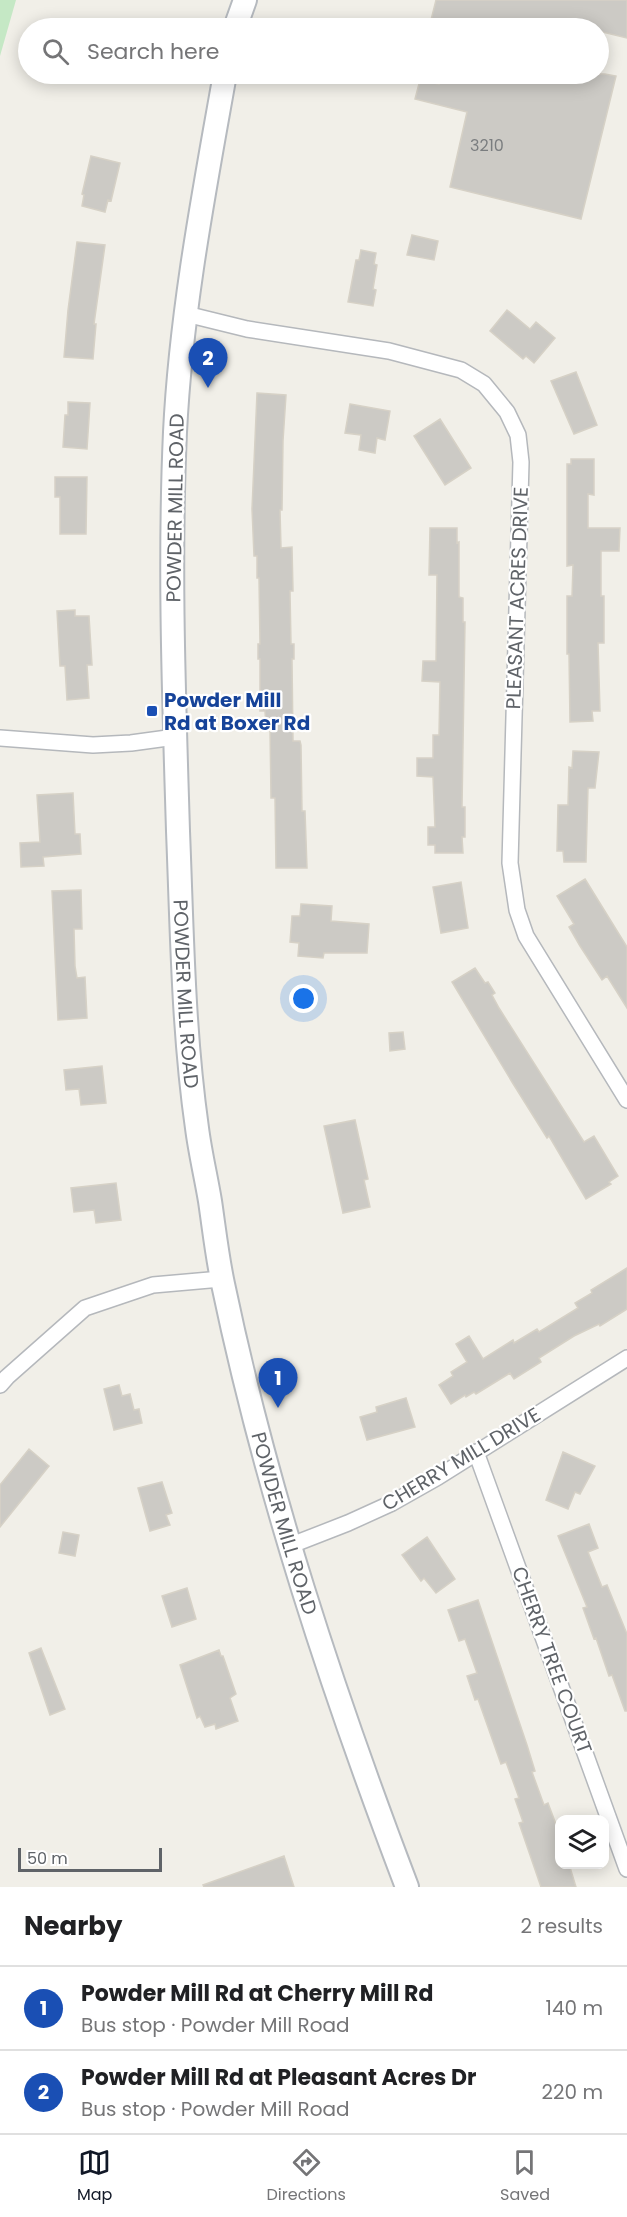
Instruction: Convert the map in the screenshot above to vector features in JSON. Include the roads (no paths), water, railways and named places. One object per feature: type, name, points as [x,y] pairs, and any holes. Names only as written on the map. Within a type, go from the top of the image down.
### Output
[{"type":"main road","points":[[239,18],[245,0]]},
{"type":"main road","name":"POWDER MILL ROAD","points":[[223,84],[204,182],[186,314],[175,430],[171,547],[184,990],[197,1126],[221,1279],[289,1546],[319,1645],[407,1887]]},
{"type":"street","name":"PLEASANT ACRES DRIVE","points":[[186,314],[247,329],[389,351],[460,370],[484,384],[507,412],[518,435],[522,462],[510,863],[517,910],[526,936],[627,1100]]},
{"type":"street","points":[[0,738],[93,745],[175,737]]},
{"type":"street","points":[[0,1385],[85,1308],[153,1285],[221,1279]]},
{"type":"street","name":"CHERRY MILL DRIVE","points":[[289,1546],[392,1503],[438,1477],[627,1358]]},
{"type":"street","name":"CHERRY TREE COURT","points":[[476,1452],[627,1869]]},
{"type":"place","name":"Powder Mill Rd at Pleasant Acres Dr","points":[[208,388]]},
{"type":"place","name":"Powder Mill Rd at Boxer Rd","points":[[152,711]]},
{"type":"place","name":"Powder Mill Rd at Cherry Mill Rd","points":[[278,1408]]}]
